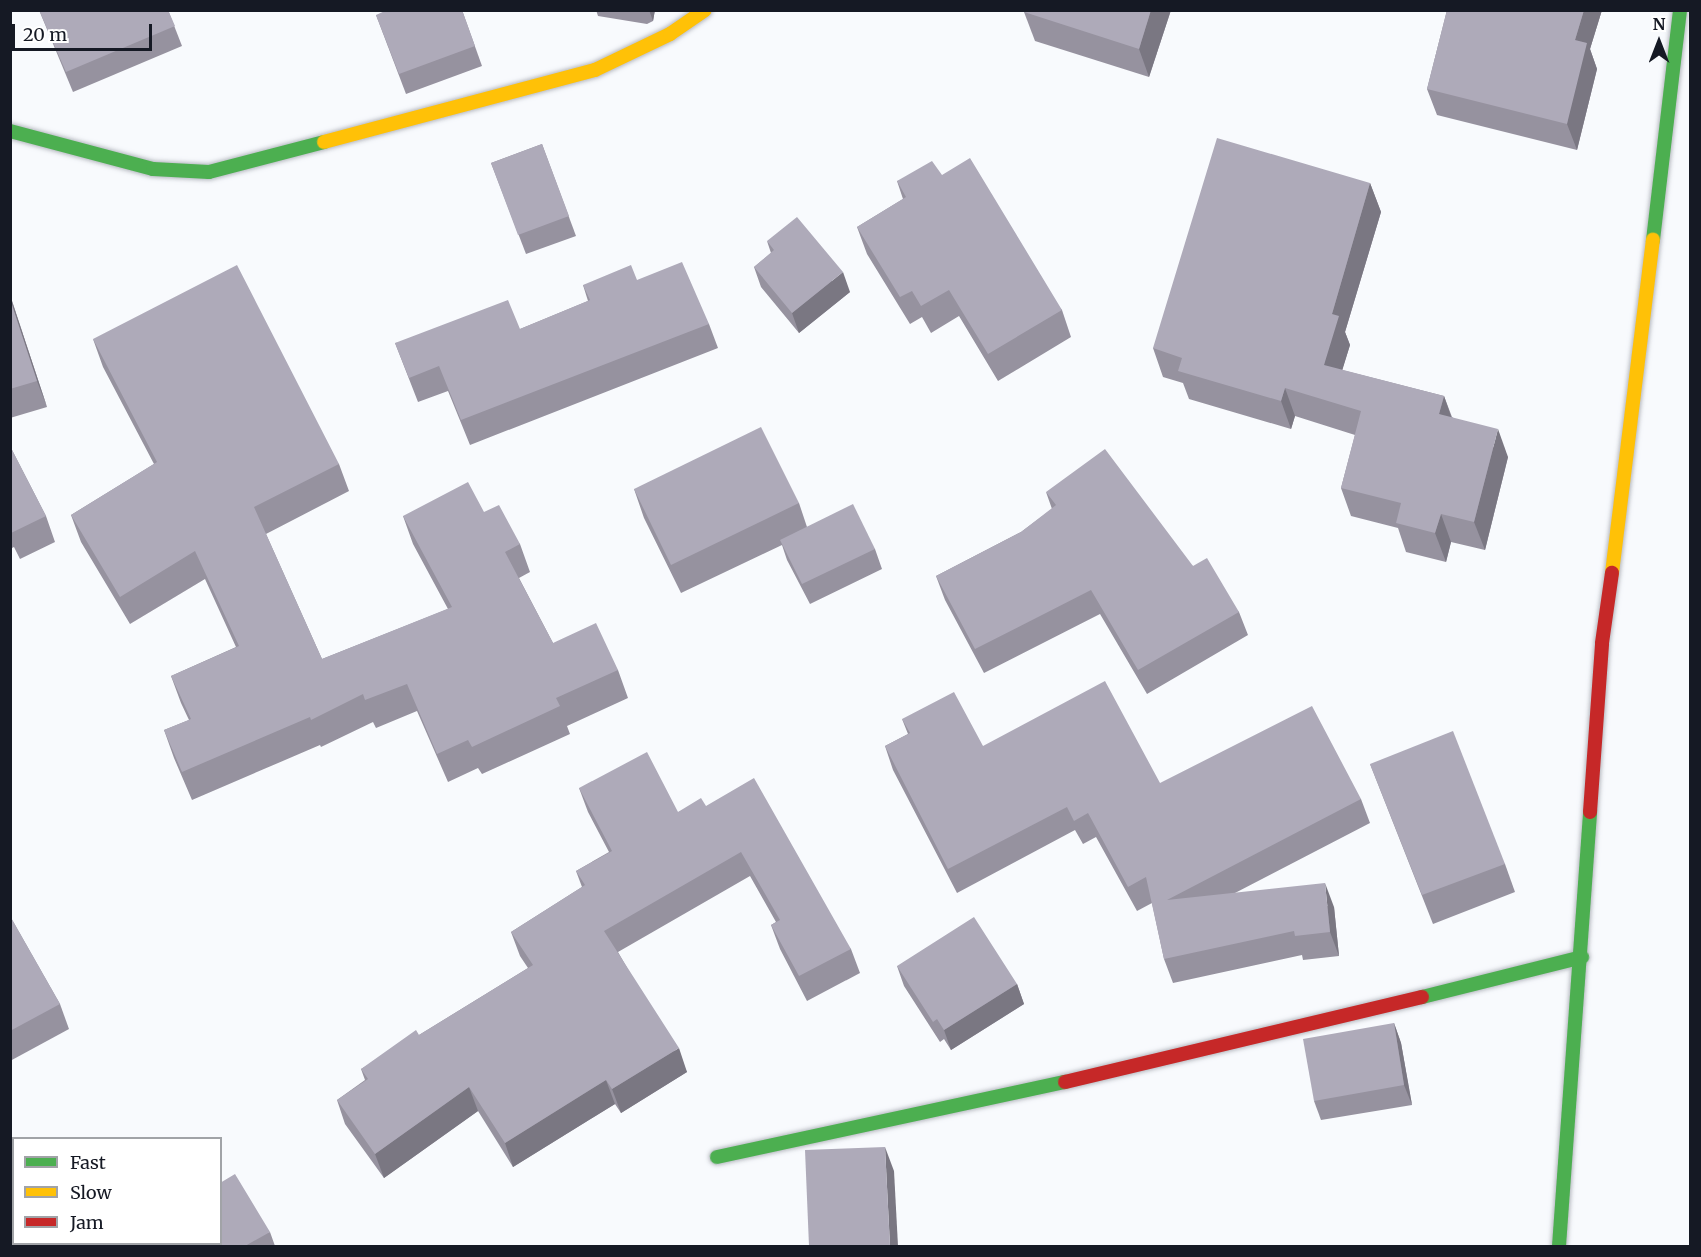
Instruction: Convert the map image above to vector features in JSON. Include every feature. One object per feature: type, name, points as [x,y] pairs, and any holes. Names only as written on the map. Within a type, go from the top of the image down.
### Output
[{"type":"street","points":[[10,131],[153,169],[209,172],[595,70],[670,34],[705,10]]},
{"type":"street","points":[[1560,1246],[1582,957],[1602,643],[1633,417],[1680,10]]},
{"type":"street","points":[[717,1157],[1141,1065],[1582,957]]},
{"type":"building","points":[[39,10],[168,10],[175,26],[66,72]]},
{"type":"building","points":[[387,10],[462,10],[475,46],[399,74],[376,15]]},
{"type":"building","points":[[1025,10],[1151,10],[1139,49],[1024,12]]},
{"type":"building","points":[[1447,10],[1584,10],[1575,40],[1587,43],[1567,124],[1427,89]]},
{"type":"building","points":[[1217,138],[1370,183],[1332,314],[1339,316],[1324,365],[1444,396],[1439,414],[1498,429],[1474,522],[1441,514],[1435,533],[1396,523],[1401,503],[1341,488],[1361,411],[1285,388],[1281,401],[1178,371],[1182,358],[1153,348]]},
{"type":"building","points":[[542,144],[569,216],[518,235],[491,163]]},
{"type":"building","points":[[970,158],[1062,310],[988,354],[949,290],[921,306],[912,291],[900,297],[857,227],[906,197],[897,181],[932,161],[942,175]]},
{"type":"building","points":[[797,217],[843,272],[792,313],[754,267],[774,250],[767,241]]},
{"type":"building","points":[[682,262],[709,324],[461,420],[439,366],[409,378],[395,343],[508,300],[520,329],[590,300],[583,285],[631,265],[637,280]]},
{"type":"building","points":[[237,265],[339,464],[254,507],[322,659],[452,607],[403,516],[468,482],[484,512],[499,505],[520,544],[505,552],[553,643],[596,623],[618,670],[556,698],[560,706],[472,747],[468,740],[437,754],[407,684],[365,700],[363,694],[311,720],[310,717],[182,772],[164,730],[191,719],[171,676],[239,646],[195,551],[120,597],[71,515],[157,462],[93,339]]},
{"type":"building","points":[[10,299],[37,381],[10,389]]},
{"type":"building","points":[[761,427],[799,503],[671,565],[634,489]]},
{"type":"building","points":[[10,446],[46,516],[11,533],[10,533]]},
{"type":"building","points":[[1105,449],[1193,566],[1207,558],[1239,612],[1138,670],[1091,590],[975,649],[936,576],[1021,532],[1056,505],[1046,492]]},
{"type":"building","points":[[853,504],[875,549],[802,584],[780,540]]},
{"type":"building","points":[[1105,681],[1160,783],[1312,706],[1361,799],[1167,900],[1325,883],[1330,932],[1295,936],[1294,931],[1164,959],[1146,877],[1128,887],[1088,813],[1074,821],[1067,807],[948,869],[885,746],[910,733],[902,719],[954,692],[983,746]]},
{"type":"building","points":[[1453,731],[1505,864],[1422,895],[1370,764]]},
{"type":"building","points":[[647,752],[678,812],[701,798],[706,806],[754,778],[851,949],[799,976],[771,925],[780,920],[741,852],[604,931],[679,1048],[612,1089],[606,1080],[505,1143],[469,1087],[375,1154],[337,1100],[368,1079],[361,1069],[416,1030],[419,1035],[533,965],[511,932],[585,885],[576,871],[612,851],[579,788]]},
{"type":"building","points":[[10,916],[60,1004],[10,1031]]},
{"type":"building","points":[[974,917],[1017,984],[944,1030],[937,1019],[933,1022],[897,966]]},
{"type":"building","points":[[1394,1023],[1404,1085],[1314,1101],[1303,1039]]},
{"type":"building","points":[[885,1147],[890,1246],[809,1246],[805,1150]]},
{"type":"building","points":[[235,1174],[270,1232],[245,1246],[172,1246],[222,1245],[222,1182]]},
{"type":"traffic: fast","points":[[1653,240],[1680,10]]},
{"type":"traffic: fast","points":[[10,131],[153,169],[209,172],[324,142]]},
{"type":"traffic: fast","points":[[1559,1246],[1590,812]]},
{"type":"traffic: fast","points":[[1422,997],[1582,957]]},
{"type":"traffic: fast","points":[[717,1157],[1065,1082]]},
{"type":"traffic: slow","points":[[324,142],[595,70],[670,34],[705,10]]},
{"type":"traffic: slow","points":[[1612,573],[1653,240]]},
{"type":"traffic: jam","points":[[1590,812],[1602,643],[1612,573]]},
{"type":"traffic: jam","points":[[1065,1082],[1422,997]]}]
